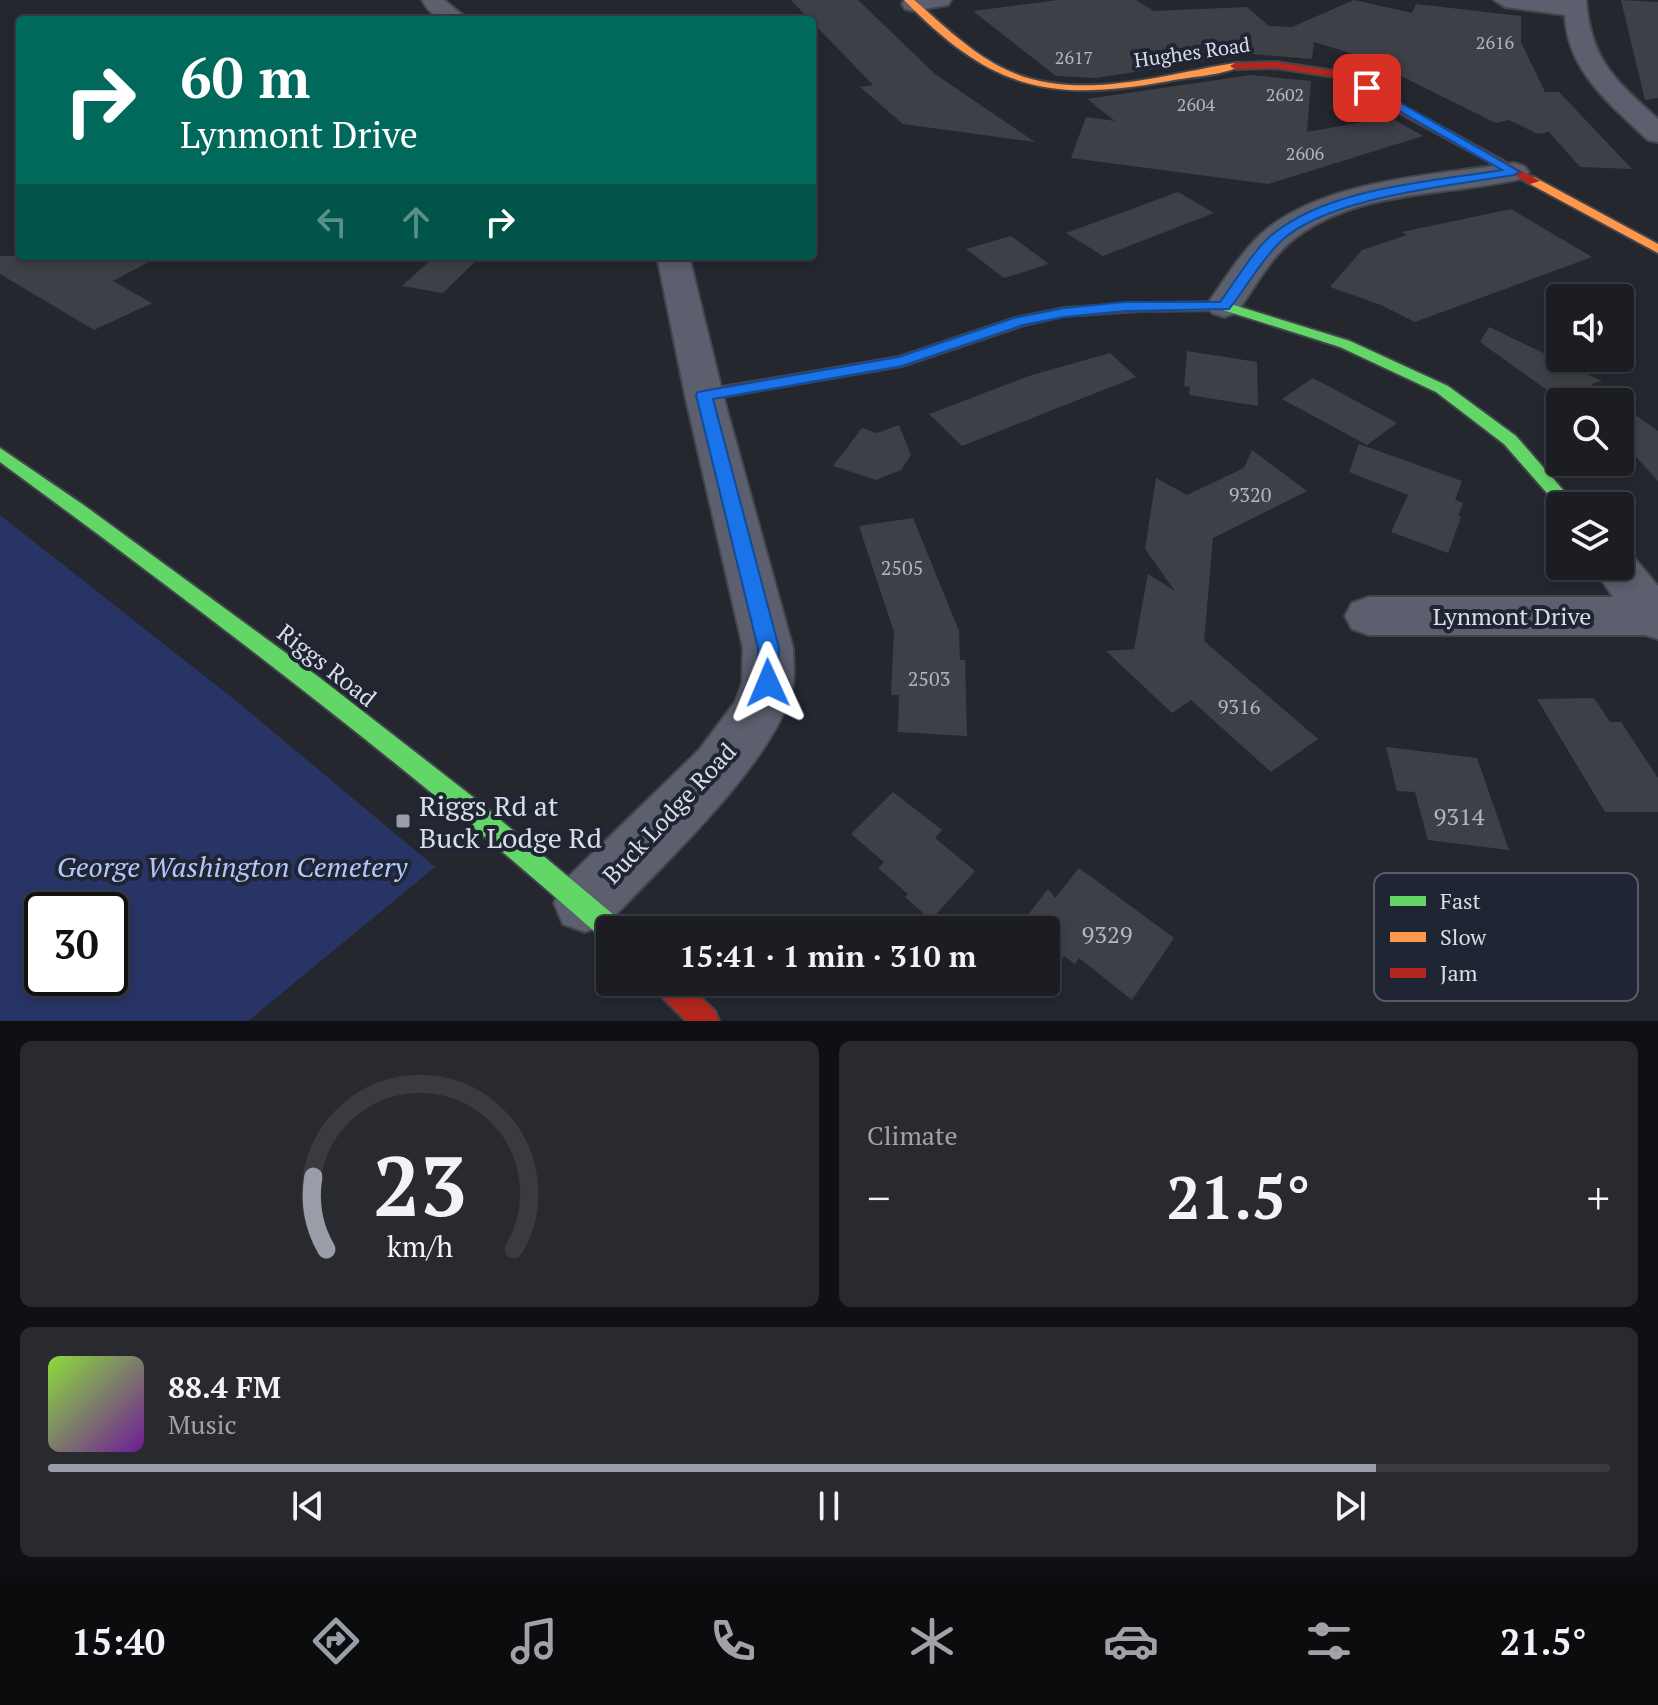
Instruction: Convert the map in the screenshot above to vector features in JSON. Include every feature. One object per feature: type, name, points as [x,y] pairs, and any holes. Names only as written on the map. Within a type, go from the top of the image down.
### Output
[{"type":"street","points":[[433,0],[436,6],[452,16]]},
{"type":"street","points":[[910,2],[940,0]]},
{"type":"street","points":[[1505,0],[1575,5],[1581,49],[1602,82],[1658,134]]},
{"type":"street","name":"Hughes Road","points":[[910,2],[979,59],[1011,77],[1055,89],[1081,91],[1240,65],[1290,66],[1337,74],[1658,249]]},
{"type":"street","points":[[1628,105],[1658,107]]},
{"type":"street","points":[[1224,306],[1277,237],[1322,211],[1364,197],[1514,172]]},
{"type":"street","name":"Buck Lodge Road","points":[[598,916],[718,767],[758,712],[768,683],[768,648],[704,395],[674,260]]},
{"type":"street","points":[[704,395],[902,361],[1020,321],[1064,312],[1125,307],[1224,306],[1345,344],[1442,389],[1510,440],[1556,492]]},
{"type":"street","name":"Riggs Road","points":[[0,454],[217,610],[434,779],[598,916]]},
{"type":"street","name":"Lynmont Drive","points":[[1626,580],[1656,618]]},
{"type":"street","name":"Lynmont Drive","points":[[1369,616],[1656,618]]},
{"type":"street","points":[[679,996],[705,1021]]},
{"type":"green space","name":"George Washington Cemetery","points":[[0,515],[240,704],[435,867],[248,1021],[0,1021]]},
{"type":"building","points":[[791,0],[858,0],[935,74],[1035,142],[903,124],[860,87],[873,85],[816,26],[816,16],[806,16]]},
{"type":"building","points":[[1058,0],[1136,0],[1154,11],[1247,7],[1269,26],[1292,27],[1354,0],[1412,13],[1416,4],[1521,16],[1521,42],[1545,92],[1559,92],[1632,169],[1580,167],[1549,132],[1538,134],[1509,120],[1496,123],[1360,56],[1314,42],[1312,59],[1251,54],[1096,78],[1056,76],[973,11]]},
{"type":"building","points":[[1621,0],[1658,2],[1658,98],[1645,100]]},
{"type":"building","points":[[1251,75],[1311,81],[1307,132],[1390,117],[1423,136],[1268,184],[1071,158],[1086,117],[1115,121],[1087,99]]},
{"type":"building","points":[[1178,192],[1214,213],[1103,256],[1066,233]]},
{"type":"building","points":[[1511,209],[1592,257],[1415,322],[1381,305],[1330,287],[1362,250],[1407,235],[1402,232]]},
{"type":"building","points":[[1011,236],[1049,264],[1004,278],[966,249]]},
{"type":"building","points":[[0,256],[16,256],[16,260],[152,260],[113,281],[152,303],[94,330],[0,274]]},
{"type":"building","points":[[431,260],[477,260],[443,293],[402,286]]},
{"type":"building","points":[[1489,327],[1546,354],[1546,372],[1583,372],[1602,381],[1591,384],[1597,388],[1546,389],[1480,342]]},
{"type":"building","points":[[1187,351],[1257,362],[1258,406],[1189,395],[1190,387],[1184,386]]},
{"type":"building","points":[[1110,353],[1136,377],[962,446],[929,414],[1032,375]]},
{"type":"building","points":[[1313,378],[1397,423],[1367,445],[1282,399]]},
{"type":"building","points":[[1634,414],[1658,431],[1658,481],[1634,454]]},
{"type":"building","points":[[899,425],[911,455],[901,470],[876,480],[833,466],[862,428],[877,433]]},
{"type":"building","points":[[1359,444],[1462,481],[1455,500],[1463,503],[1458,516],[1461,517],[1448,553],[1391,532],[1408,495],[1349,472]]},
{"type":"building","points":[[1252,450],[1307,491],[1213,538],[1204,641],[1318,739],[1271,772],[1191,700],[1172,713],[1106,651],[1134,649],[1148,574],[1175,591],[1145,549],[1156,478],[1187,495],[1244,468]]},
{"type":"building","points":[[913,518],[959,631],[960,660],[965,660],[967,736],[898,732],[899,695],[891,695],[894,632],[859,526]]},
{"type":"building","points":[[1594,698],[1610,722],[1621,722],[1658,778],[1658,812],[1605,812],[1537,699]]},
{"type":"building","points":[[1386,747],[1477,758],[1509,850],[1428,840],[1415,792],[1397,791]]},
{"type":"building","points":[[893,792],[942,830],[935,838],[975,871],[935,916],[926,916],[905,897],[908,894],[878,868],[884,862],[851,834]]},
{"type":"building","points":[[1079,868],[1174,938],[1132,1000],[1079,958],[1075,964],[1064,956],[1060,961],[1060,916],[1027,916],[1048,889],[1055,898]]},
{"type":"traffic: fast","points":[[1150,307],[1224,306],[1345,344],[1442,389],[1510,440],[1556,492]]},
{"type":"traffic: fast","points":[[0,454],[235,625],[389,743],[596,916]]},
{"type":"traffic: slow","points":[[908,0],[983,61],[1024,80],[1053,87],[1114,86],[1235,66]]},
{"type":"traffic: slow","points":[[1534,181],[1658,249]]},
{"type":"traffic: jam","points":[[1235,66],[1276,65],[1337,74],[1534,181]]},
{"type":"traffic: jam","points":[[704,395],[902,361],[1020,321],[1064,312],[1150,307]]},
{"type":"traffic: jam","points":[[679,996],[705,1021]]},
{"type":"place","name":"Riggs Rd at Buck Lodge Rd","points":[[403,821]]},
{"type":"route","points":[[768,683],[768,648],[704,395],[902,361],[1020,321],[1064,312],[1125,307],[1224,306],[1277,237],[1322,211],[1364,197],[1514,172],[1367,88]]}]
